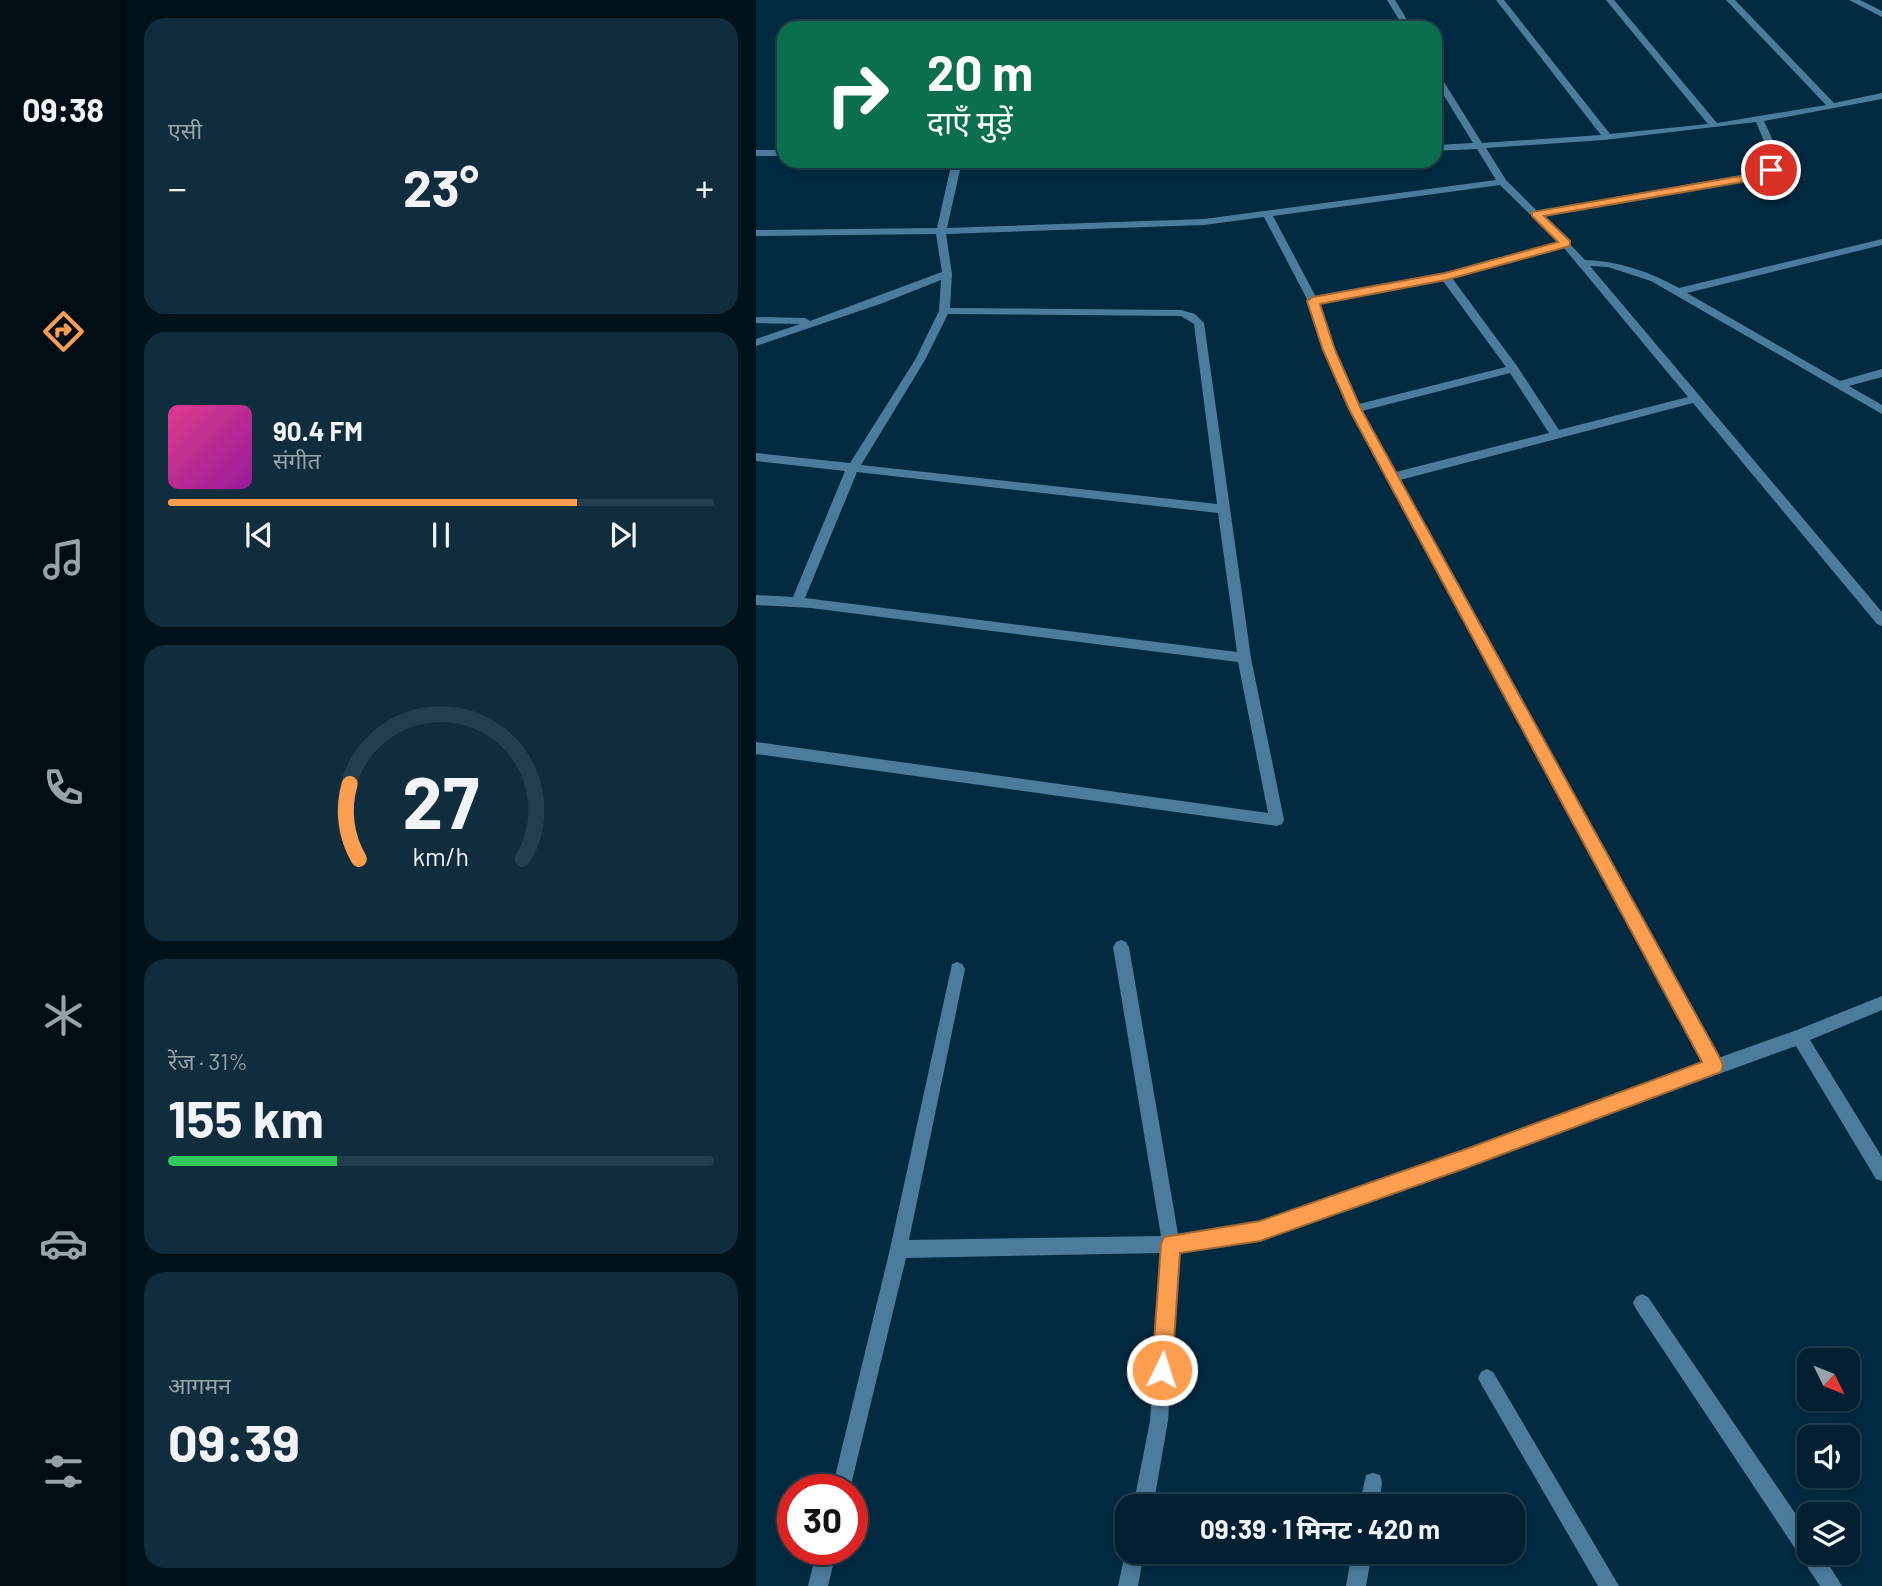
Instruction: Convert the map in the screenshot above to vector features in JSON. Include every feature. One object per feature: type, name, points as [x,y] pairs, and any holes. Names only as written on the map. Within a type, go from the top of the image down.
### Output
[{"type":"street","points":[[1391,0],[1404,21]]},
{"type":"street","points":[[1500,0],[1607,137]]},
{"type":"street","points":[[1610,0],[1714,125]]},
{"type":"street","points":[[1730,0],[1832,106]]},
{"type":"street","points":[[1853,0],[1882,14]]},
{"type":"street","points":[[1442,86],[1502,182],[1566,243],[1882,621]]},
{"type":"street","points":[[1442,148],[1607,137],[1714,125],[1882,96]]},
{"type":"street","points":[[1867,99],[1882,106]]},
{"type":"street","points":[[1536,214],[1767,173],[1774,168],[1777,160],[1758,117]]},
{"type":"street","points":[[756,153],[777,153]]},
{"type":"street","points":[[797,602],[852,469],[920,360],[944,311],[947,274],[941,231],[955,168]]},
{"type":"street","points":[[756,233],[941,231],[1204,222],[1502,182]]},
{"type":"street","points":[[1268,215],[1313,301],[1329,350],[1355,409],[1714,1066]]},
{"type":"street","points":[[1678,292],[1882,242]]},
{"type":"street","points":[[1313,301],[1446,277],[1566,243]]},
{"type":"street","points":[[1582,263],[1609,264],[1631,269],[1678,292],[1882,410]]},
{"type":"street","points":[[756,343],[879,301],[947,274]]},
{"type":"street","points":[[1446,277],[1513,369],[1556,435]]},
{"type":"street","points":[[756,748],[1277,820],[1244,658],[1199,323],[1181,313],[944,311]]},
{"type":"street","points":[[756,320],[817,321]]},
{"type":"street","points":[[1355,409],[1513,369]]},
{"type":"street","points":[[1838,385],[1882,373]]},
{"type":"street","points":[[1394,477],[1697,398]]},
{"type":"street","points":[[756,457],[1225,509]]},
{"type":"street","points":[[756,600],[797,602],[1244,658]]},
{"type":"street","points":[[1121,947],[1171,1244],[1159,1421],[1145,1494]]},
{"type":"street","points":[[845,1474],[900,1249],[957,969]]},
{"type":"street","points":[[900,1249],[1171,1244],[1260,1231],[1799,1037],[1882,1003]]},
{"type":"street","points":[[1799,1037],[1882,1173]]},
{"type":"street","points":[[1642,1303],[1832,1586]]},
{"type":"street","points":[[1487,1378],[1609,1586]]},
{"type":"street","points":[[1371,1494],[1373,1482]]},
{"type":"street","points":[[1128,1586],[1132,1564]]},
{"type":"street","points":[[1356,1586],[1360,1564]]},
{"type":"street","points":[[818,1586],[823,1565]]},
{"type":"route","points":[[1162,1370],[1171,1244],[1260,1231],[1466,1159],[1714,1066],[1355,409],[1329,350],[1313,301],[1446,277],[1566,243],[1536,214],[1760,176],[1771,170]]}]
